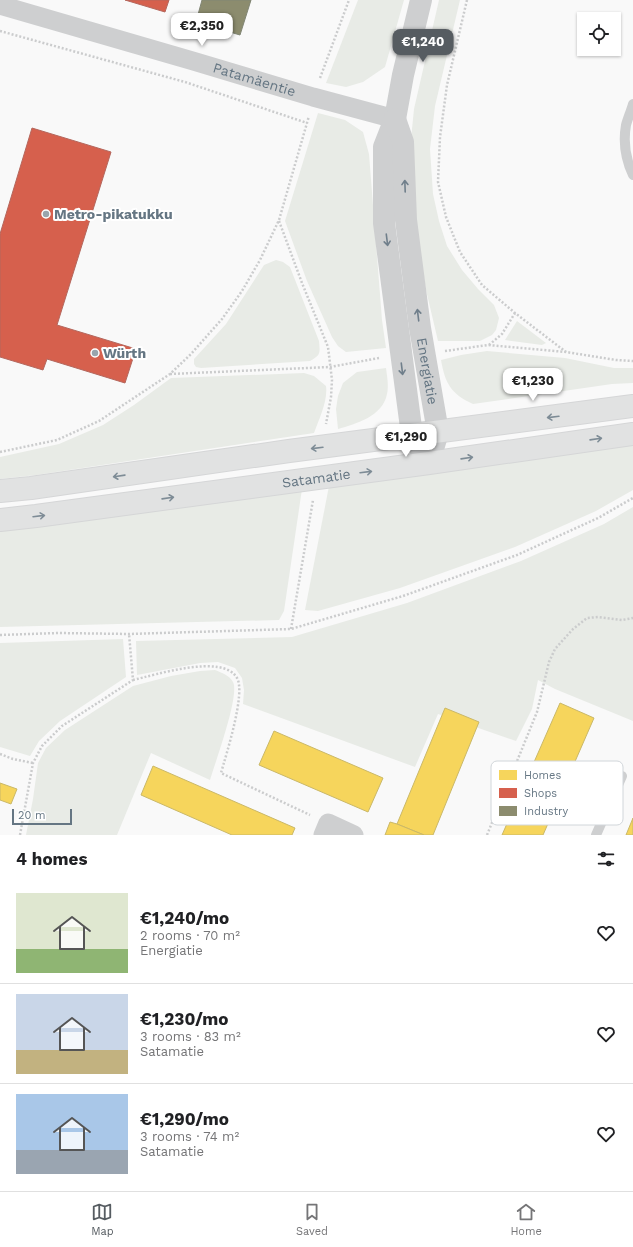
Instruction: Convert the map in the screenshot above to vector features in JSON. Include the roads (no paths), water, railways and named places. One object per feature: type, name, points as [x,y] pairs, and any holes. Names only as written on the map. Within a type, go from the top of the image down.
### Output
[{"type":"main road","points":[[0,491],[633,406]]},
{"type":"main road","name":"Satamatie","points":[[0,520],[429,463],[633,434]]},
{"type":"street","name":"Energiatie","points":[[421,0],[403,75],[395,119],[384,146],[384,223],[412,435],[429,463]]},
{"type":"street","name":"Patamäentie","points":[[0,4],[313,97],[395,119]]},
{"type":"street","name":"Energiatie","points":[[395,119],[403,142],[406,220],[420,328],[438,432],[429,463]]},
{"type":"street","points":[[326,829],[354,835]]},
{"type":"lane","points":[[633,104],[626,125],[627,159],[633,175]]},
{"type":"lane","points":[[596,835],[600,825]]},
{"type":"place","name":"Metro-pikatukku","points":[[46,214]]},
{"type":"place","name":"Würth","points":[[95,353]]}]
